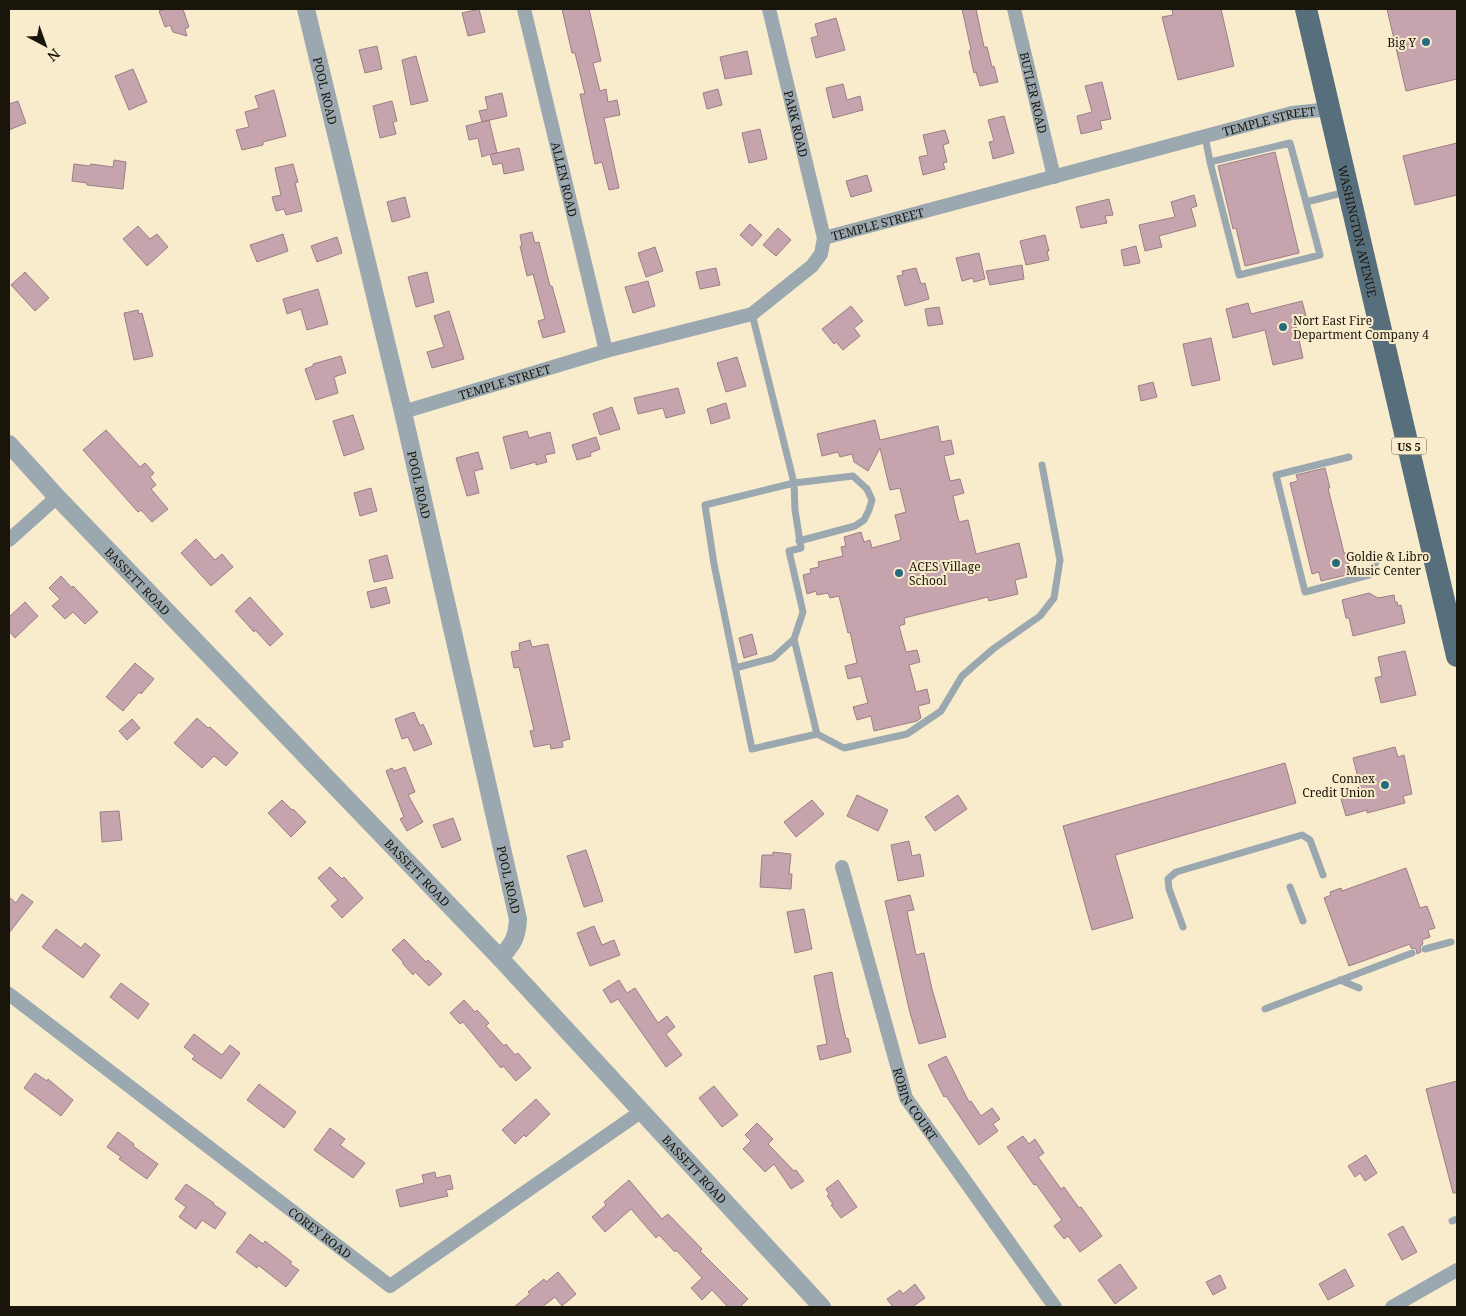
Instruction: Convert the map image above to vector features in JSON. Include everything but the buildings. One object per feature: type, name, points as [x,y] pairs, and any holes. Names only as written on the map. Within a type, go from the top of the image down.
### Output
[{"type":"main road","name":"WASHINGTON AVENUE","points":[[1306,9],[1457,656]]},
{"type":"street","name":"POOL ROAD","points":[[306,9],[403,412],[518,919],[517,933],[512,946],[500,958]]},
{"type":"street","name":"ALLEN ROAD","points":[[524,9],[606,351]]},
{"type":"street","name":"PARK ROAD","points":[[769,9],[824,238]]},
{"type":"street","name":"BUTLER ROAD","points":[[1014,9],[1054,177]]},
{"type":"street","name":"TEMPLE STREET","points":[[403,412],[606,351],[752,314],[812,266],[821,254],[824,238],[1292,113],[1330,110]]},
{"type":"street","name":"BASSETT ROAD","points":[[9,444],[57,497],[500,958],[822,1307]]},
{"type":"street","points":[[9,540],[57,497]]},
{"type":"street","name":"ROBIN COURT","points":[[842,867],[906,1098],[1055,1307]]},
{"type":"street","name":"COREY ROAD","points":[[9,994],[390,1286],[642,1112]]},
{"type":"street","points":[[1392,1307],[1457,1270]]},
{"type":"lane","points":[[1205,136],[1210,162],[1239,275],[1320,254],[1290,143],[1210,162]]},
{"type":"lane","points":[[1306,202],[1348,191]]},
{"type":"lane","points":[[752,314],[794,483],[800,548],[789,551],[803,612],[794,640],[817,734]]},
{"type":"lane","points":[[1349,457],[1276,475],[1305,592],[1370,575],[1377,560]]},
{"type":"lane","points":[[799,541],[855,526],[864,520],[872,500],[867,488],[854,476],[794,483],[705,505],[708,532],[752,749],[817,734],[844,748],[907,734],[941,710],[962,676],[993,649],[1040,616],[1054,598],[1060,560],[1042,465]]},
{"type":"lane","points":[[735,668],[773,658],[794,640]]},
{"type":"lane","points":[[1183,927],[1169,889],[1168,879],[1176,872],[1302,836],[1310,840],[1323,875]]},
{"type":"lane","points":[[1290,886],[1303,921]]},
{"type":"lane","points":[[1425,948],[1450,942]]},
{"type":"lane","points":[[1264,1009],[1412,953]]},
{"type":"lane","points":[[1340,980],[1359,988]]},
{"type":"place","name":"Big Y","points":[[1426,42]]},
{"type":"place","name":"Nort East Fire Department Company 4","points":[[1283,327]]},
{"type":"place","name":"Goldie & Libro Music Center","points":[[1336,563]]},
{"type":"place","name":"ACES Village School","points":[[899,573]]},
{"type":"place","name":"Connex Credit Union","points":[[1385,785]]}]
